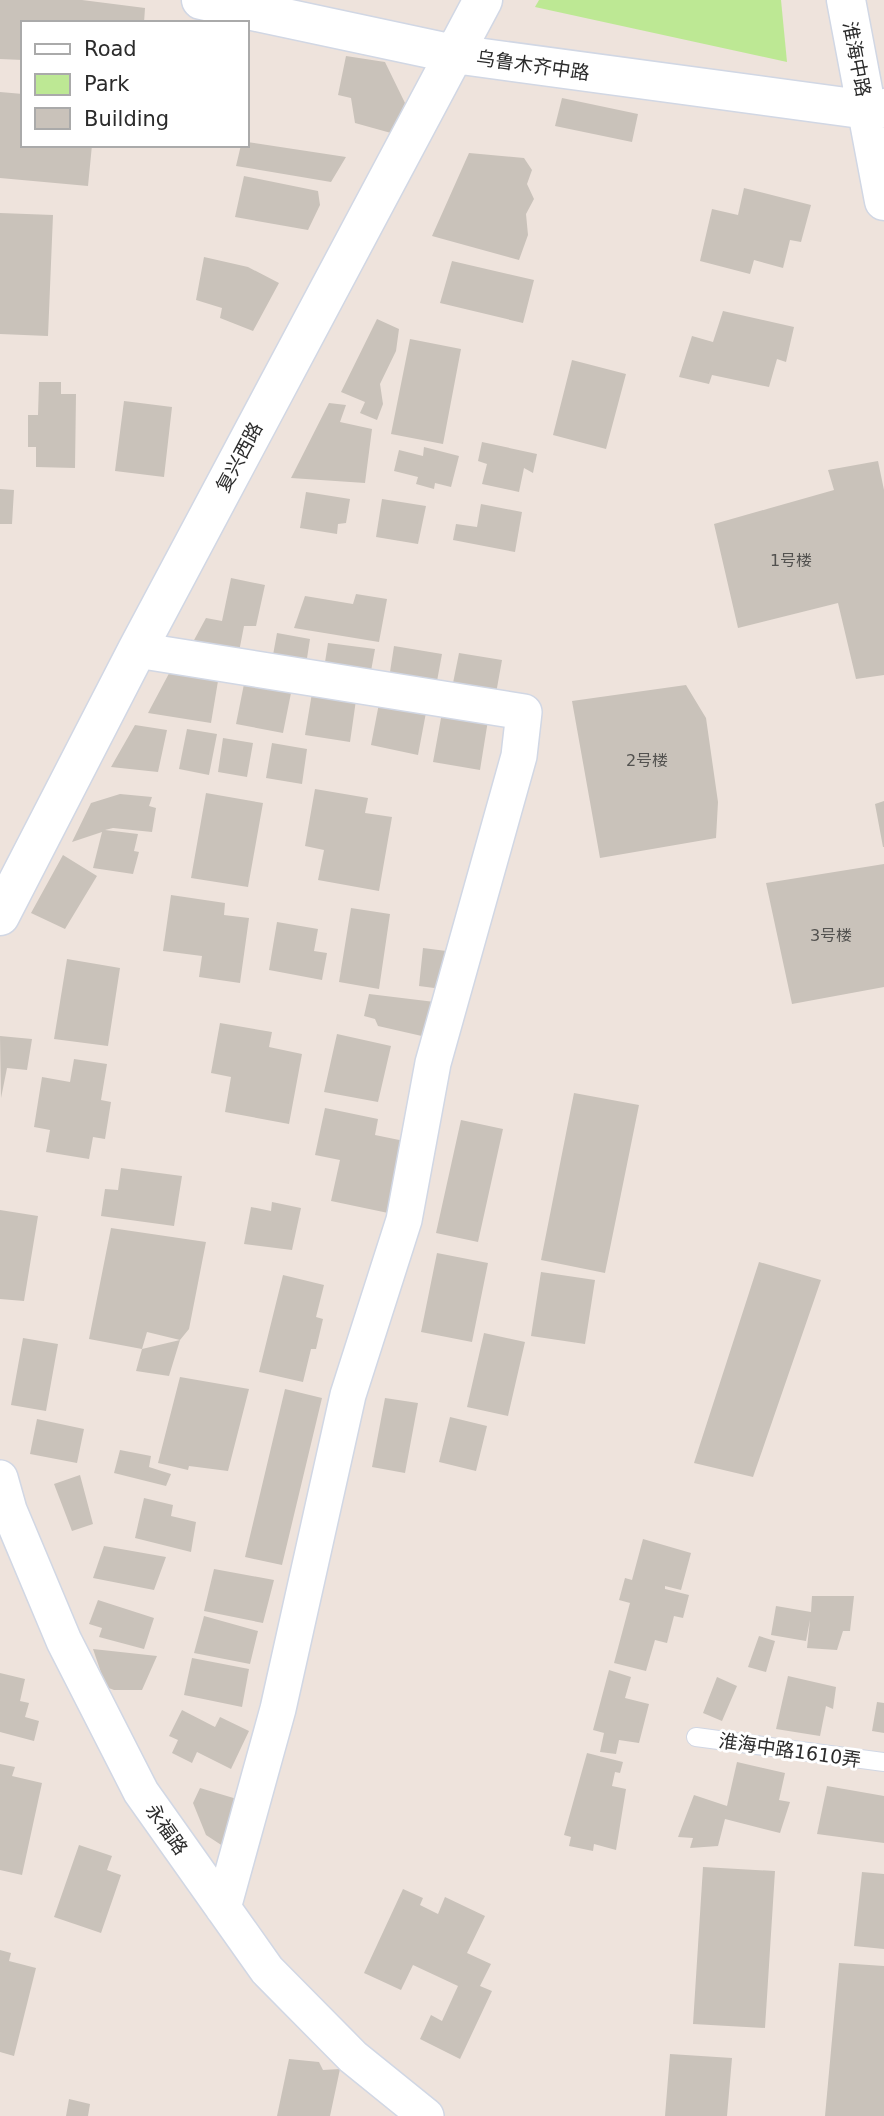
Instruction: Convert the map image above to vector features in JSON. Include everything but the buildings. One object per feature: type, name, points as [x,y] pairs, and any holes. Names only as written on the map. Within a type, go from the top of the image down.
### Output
[{"type":"street","name":"乌鲁木齐中路","points":[[201,0],[454,54],[876,109]]},
{"type":"street","name":"复兴西路","points":[[0,916],[137,650],[483,0]]},
{"type":"street","name":"淮海中路","points":[[846,0],[876,109],[884,201]]},
{"type":"street","points":[[137,650],[524,712],[519,756],[433,1063],[404,1220],[348,1395],[278,1709],[223,1908]]},
{"type":"street","name":"永福路","points":[[0,1478],[9,1510],[64,1641],[141,1791],[267,1970],[353,2057],[426,2116]]},
{"type":"lane","name":"淮海中路1610弄","points":[[696,1737],[884,1762]]},
{"type":"green space","points":[[539,0],[781,0],[787,62],[535,7]]}]
